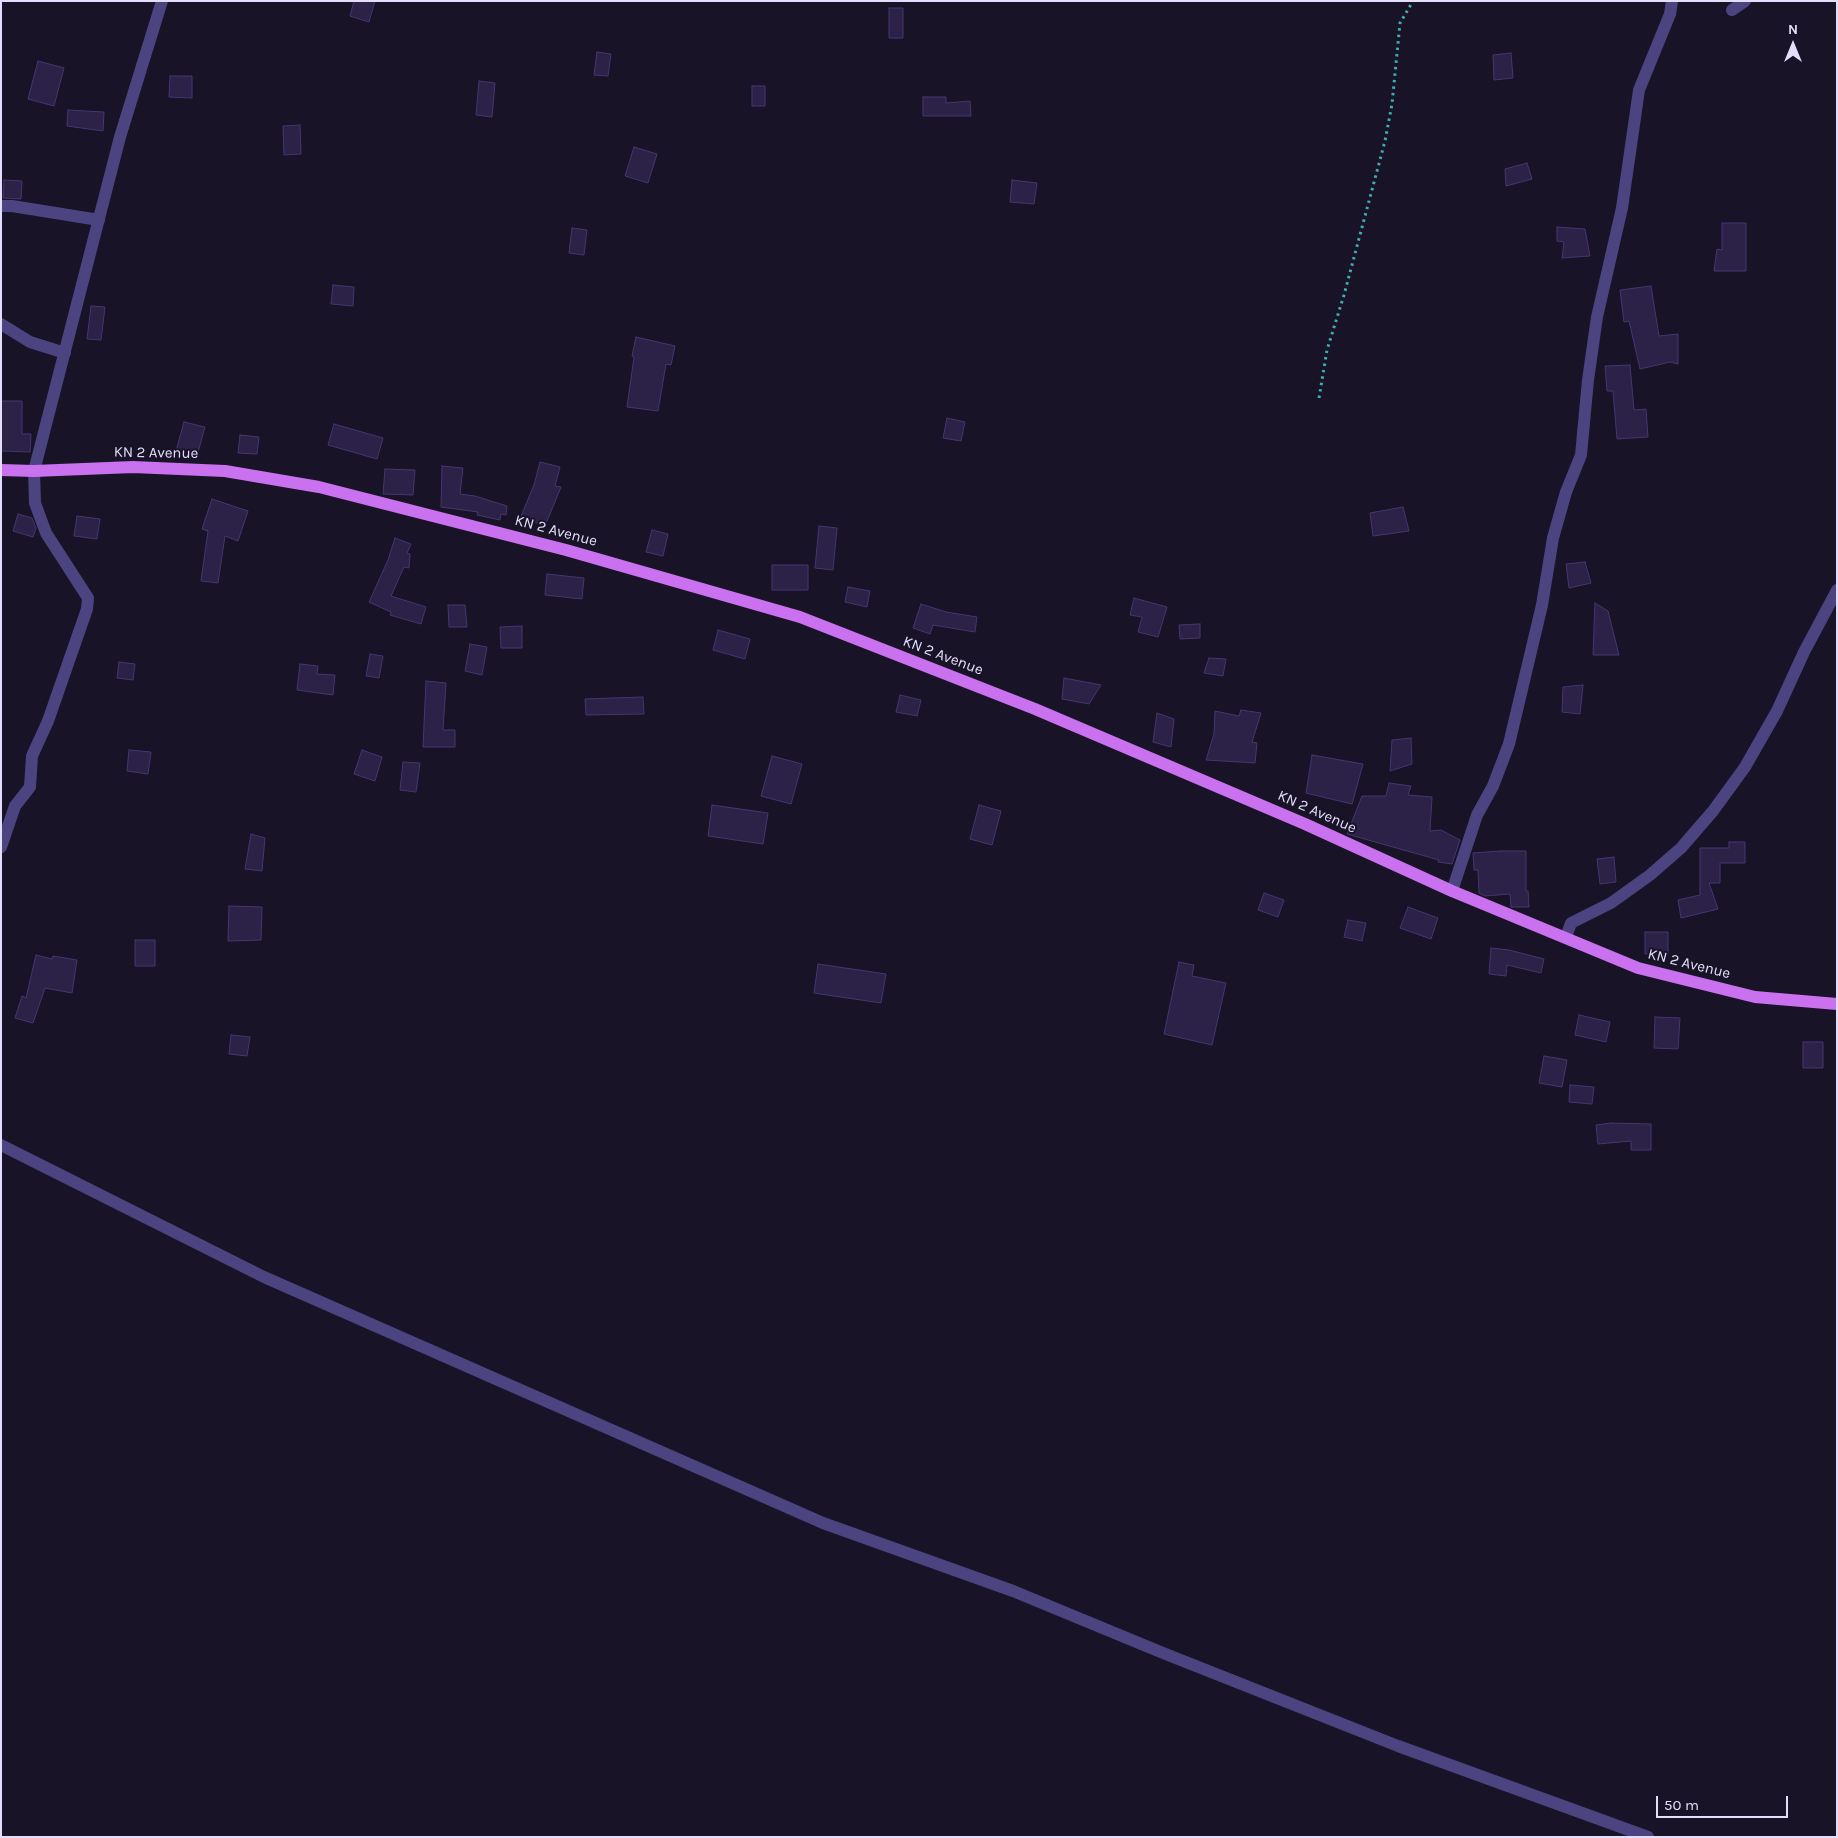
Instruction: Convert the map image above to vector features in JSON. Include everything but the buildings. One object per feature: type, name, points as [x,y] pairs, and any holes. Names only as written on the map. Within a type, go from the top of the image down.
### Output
[{"type":"main road","name":"KN 2 Avenue","points":[[1,470],[34,471],[134,467],[225,470],[319,487],[566,550],[800,617],[1035,709],[1305,824],[1452,890],[1638,968],[1756,997],[1837,1004]]},
{"type":"street","points":[[1,847],[14,806],[30,787],[32,756],[48,721],[87,609],[88,598],[46,533],[35,503],[34,471],[120,137],[162,1]]},
{"type":"street","points":[[1452,890],[1477,816],[1493,786],[1509,744],[1542,606],[1553,538],[1566,492],[1581,455],[1588,380],[1597,317],[1622,208],[1639,90],[1670,14],[1672,1]]},
{"type":"street","points":[[1732,10],[1745,1]]},
{"type":"street","points":[[1,206],[12,206],[99,220]]},
{"type":"street","points":[[1,324],[30,342],[65,353]]},
{"type":"street","points":[[1566,937],[1571,923],[1612,903],[1650,875],[1680,848],[1713,811],[1744,767],[1777,711],[1804,652],[1837,590]]},
{"type":"street","points":[[1,1145],[264,1277],[823,1524],[1013,1591],[1398,1746],[1648,1837]]},
{"type":"path","points":[[1319,398],[1327,350],[1344,295],[1385,141],[1392,104],[1400,23],[1413,1]]}]
